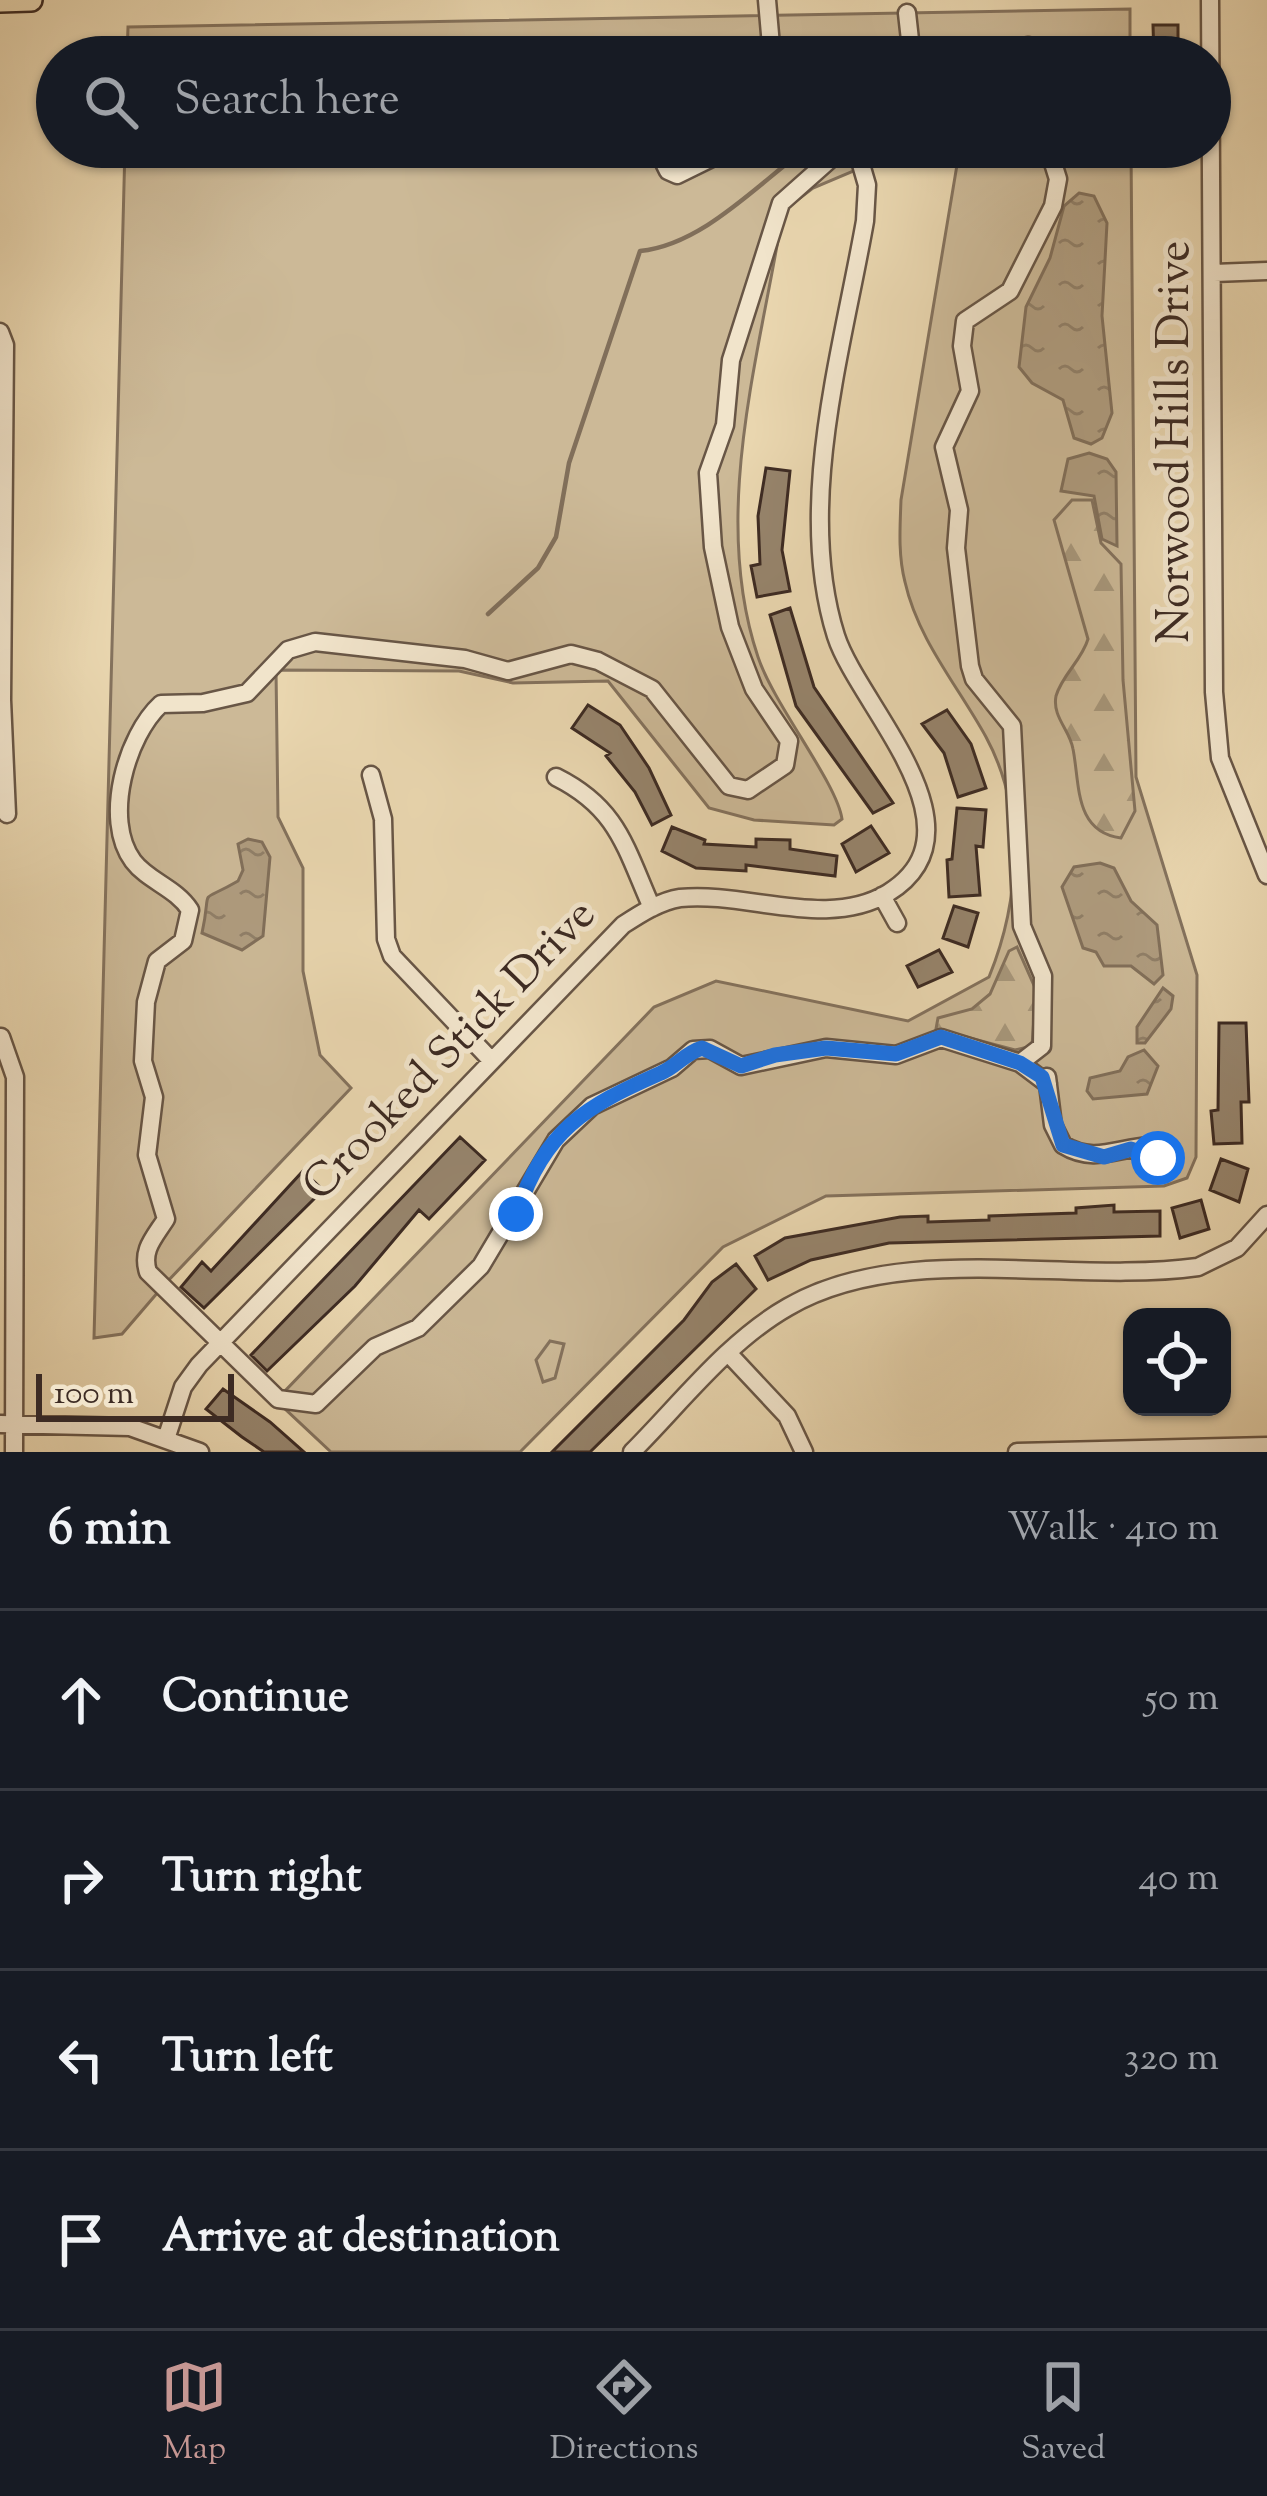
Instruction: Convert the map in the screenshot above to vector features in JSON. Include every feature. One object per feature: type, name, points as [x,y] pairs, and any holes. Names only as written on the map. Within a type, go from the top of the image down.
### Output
[{"type":"main road","points":[[0,1],[31,0]]},
{"type":"street","points":[[767,0],[770,36]]},
{"type":"street","name":"Norwood Hills Drive","points":[[1210,0],[1211,36]]},
{"type":"street","points":[[907,13],[910,36]]},
{"type":"street","points":[[820,168],[781,203],[731,360],[724,425],[708,473],[713,548],[730,627],[754,689],[789,741],[789,756],[773,777],[748,790],[729,786],[652,689],[571,654],[508,671],[465,659],[315,643],[288,650],[247,693],[203,703],[161,704],[132,745],[124,776],[124,844],[135,864],[182,896],[190,910],[183,941],[157,962],[146,1002],[143,1061],[154,1097],[147,1154],[166,1219],[144,1251],[145,1263],[148,1273],[278,1399],[322,1402],[375,1348],[418,1328],[482,1266],[508,1228],[532,1176],[571,1123],[622,1087],[661,1073],[694,1050],[710,1049],[741,1066],[775,1055],[826,1048],[896,1054],[941,1037],[1020,1063],[1048,1084]]},
{"type":"street","points":[[862,168],[867,184],[865,221],[820,489],[818,569],[838,642],[921,789],[926,821],[919,856],[899,884],[882,896],[897,922]]},
{"type":"street","points":[[1055,168],[1056,199],[1012,288],[965,321],[962,346],[970,386],[944,447],[946,474],[959,510],[956,548],[970,666],[974,679],[1012,726],[1022,926],[1045,987],[1042,1046],[1053,1125],[1063,1145],[1104,1157],[1131,1149]]},
{"type":"street","name":"Norwood Hills Drive","points":[[1212,168],[1212,663],[1218,743],[1234,800],[1267,875]]},
{"type":"street","points":[[1214,273],[1267,272]]},
{"type":"street","points":[[0,332],[5,345],[1,700],[7,814]]},
{"type":"street","points":[[371,775],[382,819],[386,939],[392,956],[489,1058]]},
{"type":"street","points":[[556,777],[588,794],[613,819],[652,908]]},
{"type":"street","name":"Crooked Stick Drive","points":[[167,1436],[183,1387],[218,1344],[622,925],[680,898],[837,908],[882,896]]},
{"type":"street","points":[[2,1037],[15,1077],[8,1424],[14,1452]]},
{"type":"street","points":[[1020,1063],[1042,1046]]},
{"type":"street","points":[[632,1452],[729,1354],[784,1309],[848,1282],[900,1273],[1198,1267],[1237,1248],[1267,1215]]},
{"type":"street","points":[[729,1354],[787,1416],[804,1452]]},
{"type":"street","points":[[8,1424],[102,1424],[167,1436],[200,1452]]},
{"type":"street","points":[[1017,1452],[1267,1446]]},
{"type":"green space","points":[[1130,9],[1130,36],[128,36],[128,27]]},
{"type":"green space","points":[[124,168],[856,170],[813,188],[783,211],[752,378],[739,491],[744,603],[758,657],[829,785],[842,819],[834,825],[754,820],[709,808],[608,681],[513,683],[459,671],[276,670],[278,817],[303,868],[303,971],[320,1055],[351,1088],[166,1283],[281,1395],[654,1007],[716,981],[908,1021],[989,977],[1012,887],[1013,825],[1008,795],[986,737],[919,624],[905,582],[900,541],[901,500],[956,168],[1131,168],[1136,777],[1197,975],[1196,1157],[1187,1178],[1164,1186],[826,1196],[723,1247],[520,1452],[331,1452],[159,1291],[122,1334],[94,1338]]},
{"type":"green space","points":[[1072,500],[1092,500],[1101,543],[1121,564],[1123,680],[1135,811],[1121,838],[1106,834],[1087,816],[1071,742],[1055,704],[1059,688],[1088,639],[1054,520]]},
{"type":"green space","points":[[1017,947],[1036,990],[1032,1046],[1015,1050],[936,1029],[938,1018],[972,1009],[990,994],[1009,951]]},
{"type":"green space","points":[[550,1341],[564,1344],[555,1378],[543,1382],[536,1360]]},
{"type":"water","points":[[1079,193],[1094,196],[1107,223],[1102,316],[1112,413],[1102,438],[1091,444],[1074,438],[1063,400],[1032,383],[1019,367],[1026,307],[1050,258],[1064,206]]},
{"type":"water","points":[[1089,453],[1107,459],[1116,472],[1117,546],[1102,539],[1094,496],[1061,491],[1068,459]]},
{"type":"water","points":[[248,839],[262,842],[270,857],[263,936],[242,950],[202,933],[208,898],[238,881],[243,870],[238,844]]},
{"type":"water","points":[[1100,863],[1114,868],[1131,901],[1157,925],[1163,975],[1154,984],[1131,966],[1104,966],[1096,952],[1083,948],[1062,887],[1074,867]]},
{"type":"water","points":[[1163,988],[1173,996],[1171,1009],[1145,1043],[1137,1043],[1137,1027]]},
{"type":"water","points":[[1144,1050],[1158,1066],[1147,1094],[1093,1099],[1087,1091],[1090,1078],[1120,1071],[1128,1057]]},
{"type":"building","points":[[1153,25],[1178,25],[1178,36],[1153,36]]},
{"type":"building","points":[[766,468],[790,471],[782,550],[790,591],[757,597],[751,566],[760,564],[758,516]]},
{"type":"building","points":[[790,608],[814,687],[893,803],[873,813],[796,706],[770,615]]},
{"type":"building","points":[[588,705],[620,725],[649,768],[671,815],[652,825],[635,792],[606,756],[610,753],[572,728]]},
{"type":"building","points":[[947,710],[971,744],[986,788],[958,797],[944,753],[922,724]]},
{"type":"building","points":[[957,808],[986,810],[983,847],[976,846],[980,895],[949,897],[947,860],[952,859]]},
{"type":"building","points":[[871,826],[889,853],[856,872],[842,844]]},
{"type":"building","points":[[672,827],[705,840],[704,844],[756,847],[756,839],[790,840],[790,849],[837,856],[835,876],[746,865],[746,871],[696,868],[662,851]]},
{"type":"building","points":[[954,906],[978,913],[968,947],[943,938]]},
{"type":"building","points":[[939,950],[952,972],[918,987],[907,966]]},
{"type":"building","points":[[1219,1023],[1246,1023],[1249,1102],[1241,1102],[1242,1143],[1214,1144],[1211,1111],[1218,1110]]},
{"type":"building","points":[[460,1137],[485,1160],[429,1219],[419,1210],[355,1286],[267,1371],[251,1355]]},
{"type":"building","points":[[1221,1159],[1248,1169],[1239,1202],[1210,1190]]},
{"type":"building","points":[[303,1171],[323,1190],[204,1308],[181,1287],[202,1262],[211,1271]]},
{"type":"building","points":[[1201,1200],[1209,1229],[1180,1238],[1172,1208]]},
{"type":"building","points":[[1114,1205],[1114,1212],[1160,1211],[1160,1236],[889,1243],[811,1260],[768,1280],[755,1256],[785,1238],[900,1217],[928,1216],[928,1222],[989,1220],[989,1216],[1076,1213],[1076,1208]]},
{"type":"building","points":[[736,1264],[756,1289],[590,1452],[552,1452],[684,1320],[712,1282]]},
{"type":"building","points":[[223,1389],[304,1452],[264,1452],[206,1409]]},
{"type":"waterway","points":[[488,614],[538,568],[556,537],[569,463],[640,251],[662,247],[705,227],[782,168]]},
{"type":"route","points":[[516,1214],[532,1176],[571,1123],[622,1087],[672,1068],[702,1048],[741,1066],[775,1055],[826,1048],[896,1054],[941,1037],[1020,1063],[1042,1077],[1048,1084],[1056,1136],[1063,1145],[1104,1157],[1131,1149],[1158,1158]]}]
